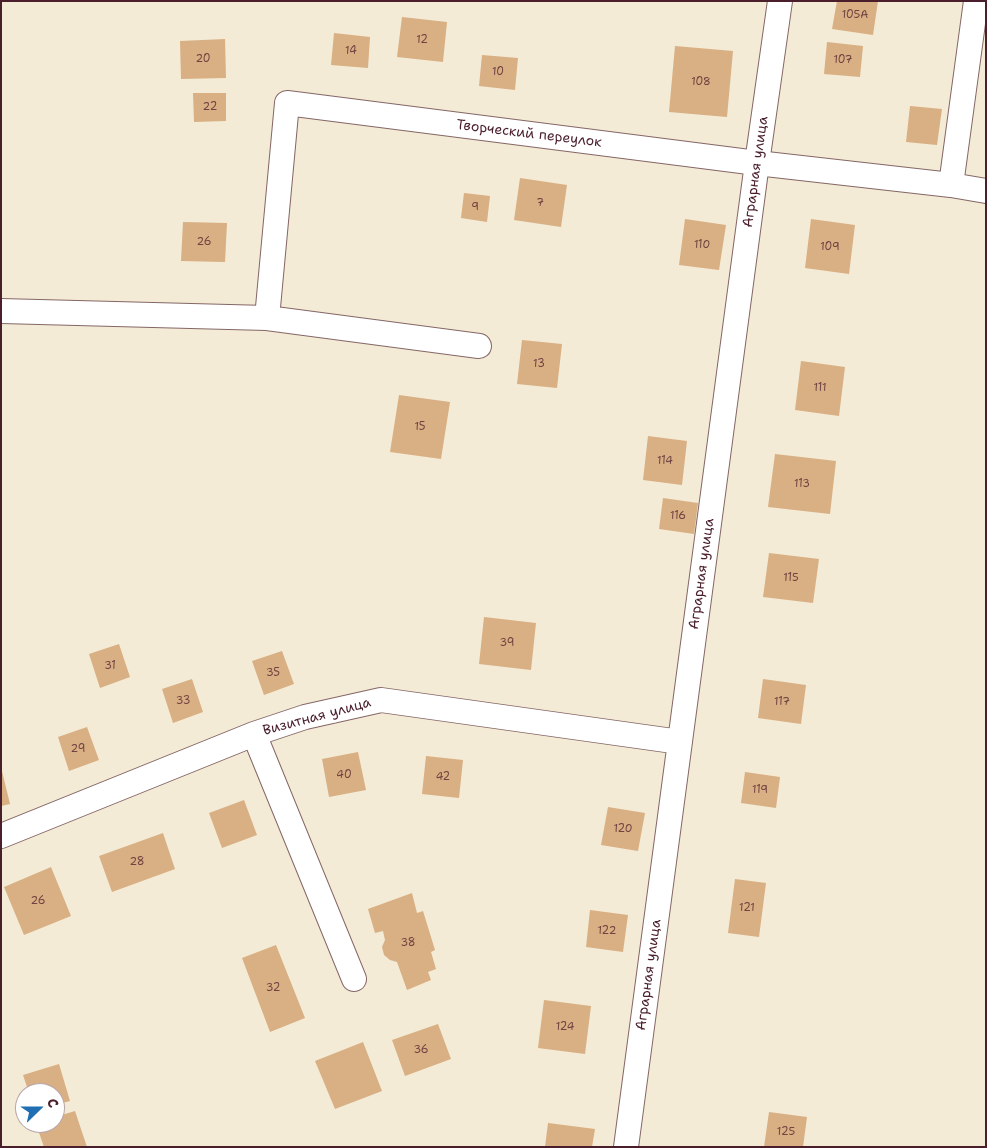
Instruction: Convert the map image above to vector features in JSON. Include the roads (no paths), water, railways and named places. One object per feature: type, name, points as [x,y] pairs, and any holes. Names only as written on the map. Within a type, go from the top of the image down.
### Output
[{"type":"street","name":"Аграрная улица","points":[[626,1147],[756,164],[780,1]]},
{"type":"street","points":[[951,185],[976,1]]},
{"type":"street","name":"Творческий переулок","points":[[267,318],[287,103],[756,164],[951,185],[986,191]]},
{"type":"street","points":[[1,311],[267,318],[479,346]]},
{"type":"street","name":"Визитная улица","points":[[1,836],[254,734],[305,717],[380,700],[680,742]]},
{"type":"street","points":[[254,734],[354,979]]}]
